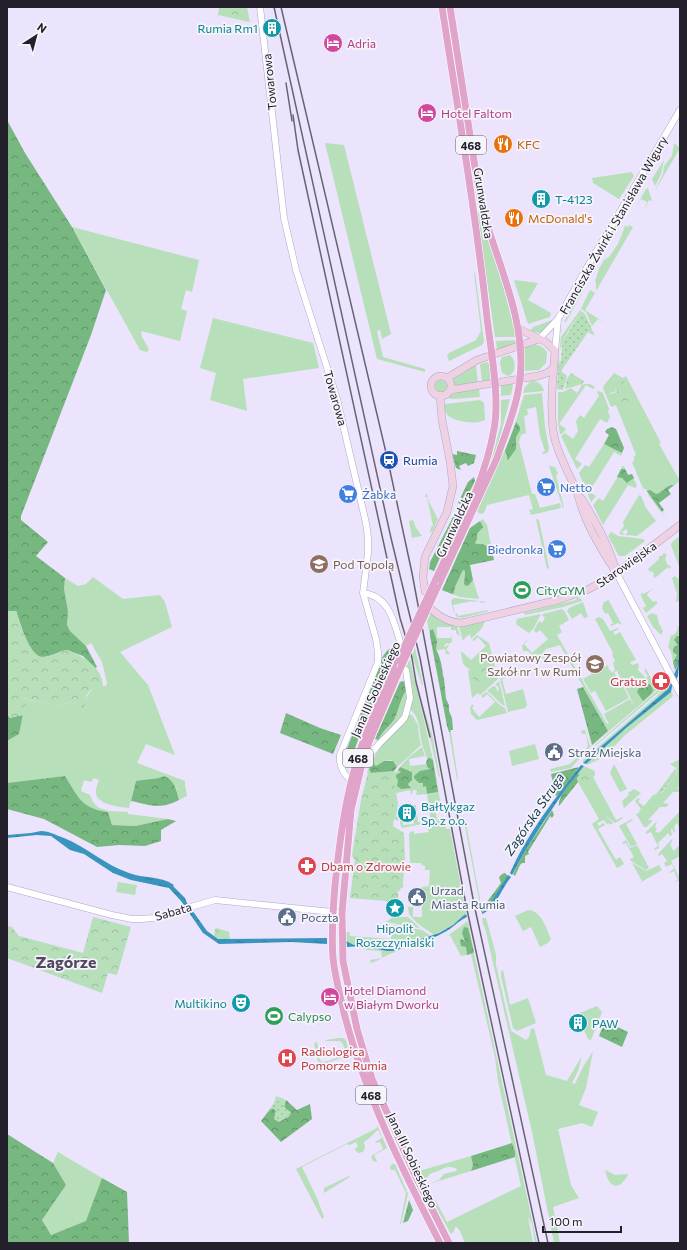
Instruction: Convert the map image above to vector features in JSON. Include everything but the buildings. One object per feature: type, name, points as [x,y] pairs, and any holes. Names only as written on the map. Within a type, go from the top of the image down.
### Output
[{"type":"main road","name":"Grunwaldzka","points":[[436,585],[480,482],[488,458],[496,412],[492,355],[480,254],[442,7]]},
{"type":"main road","name":"Grunwaldzka","points":[[436,585],[496,458],[512,414],[520,378],[520,345],[518,329],[505,280],[485,220],[480,199],[450,7]]},
{"type":"main road","points":[[518,329],[548,343],[555,351]]},
{"type":"main road","points":[[447,378],[473,362],[540,339]]},
{"type":"main road","name":"Franciszka Żwirki i Stanisława Wigury","points":[[555,351],[552,388],[554,438],[577,492],[587,506],[613,559],[616,572]]},
{"type":"main road","points":[[450,390],[450,384],[447,378],[443,376],[438,376],[432,382],[432,390],[436,394],[440,395],[446,394],[450,390],[538,376],[549,372],[554,368]]},
{"type":"main road","points":[[538,376],[546,381],[552,388]]},
{"type":"main road","points":[[425,591],[423,577],[425,557],[447,512],[453,486],[442,420],[440,395]]},
{"type":"main road","name":"Starowiejska","points":[[432,610],[448,621],[458,623],[468,622],[573,596],[592,588],[680,525]]},
{"type":"main road","name":"Jana III Sobieskiego","points":[[436,585],[398,660],[366,734],[351,780],[340,833],[333,912],[332,948],[335,974],[354,1050],[371,1095],[398,1157],[440,1243]]},
{"type":"main road","name":"Jana III Sobieskiego","points":[[436,585],[403,669],[372,735],[362,764],[351,810],[341,939],[344,970],[356,1027],[366,1063],[403,1150],[449,1243]]},
{"type":"street","name":"Towarowa","points":[[260,7],[286,225],[296,270],[337,399],[366,523],[368,553],[363,593],[376,639],[378,662],[340,755],[340,764],[342,769],[351,780]]},
{"type":"street","name":"Franciszka Żwirki i Stanisława Wigury","points":[[540,339],[558,319],[680,110]]},
{"type":"street","name":"Franciszka Żwirki i Stanisława Wigury","points":[[555,351],[558,319]]},
{"type":"street","points":[[616,572],[680,693]]},
{"type":"street","points":[[363,593],[379,598],[388,608],[401,645]]},
{"type":"street","points":[[362,764],[379,744],[396,728],[404,717],[410,698],[403,669]]},
{"type":"street","name":"Sabata","points":[[7,887],[132,919],[153,918],[215,900],[342,913]]},
{"type":"green space","points":[[219,7],[247,7],[250,22],[218,15]]},
{"type":"green space","points":[[7,120],[25,153],[72,227],[106,290],[91,335],[21,516],[21,520],[48,542],[36,556],[65,578],[64,589],[68,611],[67,625],[70,631],[86,646],[97,667],[95,668],[83,656],[67,650],[45,657],[37,655],[29,645],[16,611],[7,611]]},
{"type":"green space","points":[[325,143],[344,145],[391,334],[382,339],[380,330],[377,331],[383,357],[425,369],[425,372],[377,359]]},
{"type":"green space","points":[[674,143],[680,148],[656,189],[663,174],[664,166],[672,156]]},
{"type":"green space","points":[[664,160],[661,174],[655,186],[652,179]]},
{"type":"green space","points":[[632,172],[634,176],[619,199],[593,183],[592,178]]},
{"type":"green space","points":[[648,188],[652,201],[649,200],[644,210],[647,202],[641,199],[636,207],[646,189]]},
{"type":"green space","points":[[477,212],[479,212],[504,289],[516,336],[514,337],[495,337]]},
{"type":"green space","points":[[618,220],[621,220],[594,265],[591,264]]},
{"type":"green space","points":[[629,225],[633,227],[596,291],[595,281],[599,269],[604,260],[609,257],[618,244],[625,226],[628,227]]},
{"type":"green space","points":[[72,227],[199,260],[192,292],[186,290],[181,309],[187,311],[180,341],[141,331],[142,337],[149,349],[147,352],[140,350]]},
{"type":"green space","points":[[474,273],[484,342],[482,345],[449,361],[447,356],[449,353],[476,340],[481,331]]},
{"type":"green space","points":[[514,280],[538,283],[528,300],[551,313],[550,317],[528,324]]},
{"type":"green space","points":[[583,286],[585,287],[566,322],[564,322]]},
{"type":"green space","points":[[590,290],[595,293],[585,310],[605,323],[598,319],[592,326],[586,312],[581,309]]},
{"type":"green space","points":[[580,310],[581,311],[562,343],[559,357],[560,364],[558,366],[561,337]]},
{"type":"green space","points":[[581,311],[585,314],[595,336],[588,332],[561,371],[567,376],[563,390],[557,389],[558,366],[561,361],[562,343]]},
{"type":"green space","points":[[213,318],[313,343],[319,368],[243,379],[247,411],[210,400],[216,373],[200,368]]},
{"type":"green space","points":[[552,320],[549,326],[540,333],[530,331],[533,327]]},
{"type":"green space","points":[[517,340],[516,343],[497,350],[496,341]]},
{"type":"green space","points":[[534,344],[541,346],[547,352],[546,363],[539,370],[523,371],[524,347]]},
{"type":"green space","points":[[510,355],[514,360],[515,367],[513,372],[508,376],[502,373],[500,362],[502,357]]},
{"type":"green space","points":[[487,362],[489,364],[491,380],[482,382],[480,364]]},
{"type":"green space","points":[[476,365],[478,383],[453,386],[452,380]]},
{"type":"green space","points":[[571,373],[584,381],[582,384],[565,389],[567,379]]},
{"type":"green space","points":[[614,373],[623,378],[626,376],[661,443],[659,444],[680,481],[654,500],[667,520],[649,496],[646,489],[642,486],[632,462],[634,461],[634,456],[636,455],[616,405],[611,407],[603,388]]},
{"type":"green space","points":[[441,380],[445,382],[447,386],[445,390],[441,392],[437,390],[435,386],[437,382]]},
{"type":"green space","points":[[531,381],[539,383],[544,391],[523,393],[525,387]]},
{"type":"green space","points":[[624,381],[633,399],[621,403],[615,386]]},
{"type":"green space","points":[[512,383],[511,395],[501,396],[501,386]]},
{"type":"green space","points":[[590,384],[595,387],[593,389],[586,385],[559,424],[566,429],[562,434],[560,434],[558,423],[558,392],[563,392],[571,388],[577,393],[581,385]]},
{"type":"green space","points":[[479,389],[480,397],[448,398],[458,392]]},
{"type":"green space","points":[[599,391],[603,393],[609,409],[608,412],[610,417],[607,423],[600,419],[575,459],[582,464],[577,469],[561,436],[565,433],[573,439],[578,431],[576,421],[580,415],[584,418],[599,396],[597,392]]},
{"type":"green space","points":[[542,393],[549,450],[547,453],[542,454],[545,451],[540,436],[536,407],[527,409],[528,415],[524,416],[526,433],[521,435],[519,442],[532,494],[535,494],[540,508],[560,503],[561,508],[531,515],[529,510],[533,509],[529,495],[487,505],[484,513],[481,514],[477,512],[512,434],[524,395]]},
{"type":"green space","points":[[510,399],[497,448],[490,465],[501,424],[501,400]]},
{"type":"green space","points":[[480,400],[484,403],[485,420],[481,422],[464,422],[453,419],[445,411],[445,404]]},
{"type":"green space","points":[[516,422],[520,427],[520,430],[516,437],[516,449],[508,460],[505,451]]},
{"type":"green space","points":[[612,427],[616,429],[624,448],[622,453],[604,444],[609,435],[605,432],[607,429]]},
{"type":"green space","points":[[604,444],[622,453],[621,456],[614,452],[589,492],[596,496],[591,502],[579,473],[585,465],[589,467]]},
{"type":"green space","points":[[457,451],[476,455],[474,463],[468,466],[466,463],[459,466],[461,470],[456,468],[452,454],[457,455]]},
{"type":"green space","points":[[549,466],[555,467],[558,474],[556,475],[564,508],[563,508]]},
{"type":"green space","points":[[624,466],[628,475],[632,474],[637,486],[635,488],[628,485],[603,525],[593,505],[599,498],[603,501],[622,470],[621,467]]},
{"type":"green space","points":[[621,469],[625,469],[628,475],[632,474],[634,478],[627,483],[622,478],[617,477]]},
{"type":"green space","points":[[474,477],[475,481],[463,505],[458,503],[468,482]]},
{"type":"green space","points":[[671,485],[674,485],[668,490],[671,494],[659,503],[664,510],[662,512],[647,491],[650,490],[656,494]]},
{"type":"green space","points":[[427,493],[428,500],[438,519],[433,531],[430,533],[431,527],[433,526],[427,497],[425,497]]},
{"type":"green space","points":[[639,495],[641,496],[646,508],[656,521],[637,536],[625,535],[619,534],[624,526],[623,522]],"holes":[[[626,529],[628,532],[625,535],[622,532]]]},
{"type":"green space","points":[[455,513],[459,515],[434,571],[429,569],[430,562]]},
{"type":"green space","points":[[483,519],[487,525],[494,560],[491,551],[487,546],[484,544],[475,543],[477,534],[483,527],[480,521]]},
{"type":"green space","points":[[536,519],[539,520],[549,568],[547,569]]},
{"type":"green space","points":[[413,520],[416,528],[422,536],[412,538],[409,521]]},
{"type":"green space","points":[[480,521],[483,527],[477,534],[475,543],[484,544],[487,546],[491,551],[494,560],[470,565],[473,580],[469,585],[466,586],[464,584],[465,571],[463,570],[455,587],[454,593],[452,594],[442,590],[470,528]]},
{"type":"green space","points":[[611,532],[618,536],[643,539],[645,541],[625,556],[619,556],[608,536]]},
{"type":"green space","points":[[680,536],[680,569],[671,545],[672,542]]},
{"type":"green space","points":[[664,553],[667,555],[665,558],[667,564],[671,567],[669,569],[668,567],[655,578],[652,571],[650,572],[648,569],[659,559],[659,556],[662,556]]},
{"type":"green space","points":[[463,570],[465,571],[464,579],[469,585],[473,580],[479,599],[460,597],[452,594],[454,593],[455,587]]},
{"type":"green space","points":[[675,576],[680,580],[680,601],[676,602],[677,594],[672,578]]},
{"type":"green space","points":[[93,577],[123,599],[160,595],[165,602],[172,627],[120,652],[148,685],[175,755],[146,744],[137,763],[185,781],[187,796],[179,800],[176,788],[164,776],[136,781],[129,808],[110,805],[100,800],[97,797],[96,791],[99,780],[94,778],[91,782],[84,780],[81,791],[90,795],[93,802],[99,808],[109,811],[128,812],[128,814],[168,819],[135,826],[112,825],[108,812],[86,805],[77,796],[65,776],[7,783],[7,741],[19,734],[23,714],[22,698],[46,704],[59,705],[72,702],[84,703],[94,688],[106,686],[107,683],[102,662],[91,643],[86,646],[70,631],[67,625],[68,611],[64,589],[65,578],[78,586],[86,584]]},
{"type":"green space","points":[[653,589],[647,595],[653,602],[657,601],[657,604],[646,613],[643,608],[646,606],[641,596],[641,592],[643,594]]},
{"type":"green space","points":[[454,598],[479,601],[453,605],[455,614],[451,600]]},
{"type":"green space","points":[[577,598],[580,598],[582,601],[563,607],[525,615],[524,612],[576,600]]},
{"type":"green space","points":[[608,600],[622,625],[618,623],[612,626],[610,625],[613,623],[608,613],[605,614],[602,608],[604,601],[605,602]]},
{"type":"green space","points":[[583,602],[588,617],[584,618],[581,613],[572,619],[567,611],[569,608]]},
{"type":"green space","points":[[562,609],[569,620],[559,626],[562,632],[557,635],[607,724],[609,722],[604,714],[630,699],[633,703],[617,671],[614,672],[629,698],[606,711],[595,691],[591,693],[583,679],[608,665],[609,670],[612,673],[615,670],[613,663],[615,661],[612,655],[613,653],[595,619],[599,617],[603,619],[610,631],[618,628],[619,629],[613,632],[615,635],[620,632],[636,660],[630,662],[632,665],[638,663],[638,670],[646,678],[648,677],[644,670],[646,669],[655,686],[663,683],[648,698],[590,747],[571,768],[551,772],[550,769],[570,764],[587,748],[588,745],[586,734],[582,734],[581,731],[585,730],[590,746],[608,731],[560,645],[544,651],[547,658],[536,660],[528,651],[523,651],[522,645],[524,645],[523,644],[527,640],[524,644],[532,653],[548,639],[540,630],[536,633],[534,630],[539,621],[542,623],[545,618],[542,616],[543,614]]},
{"type":"green space","points":[[7,611],[16,611],[29,645],[37,655],[45,657],[67,650],[79,655],[96,668],[102,679],[103,686],[94,688],[89,692],[83,711],[79,710],[77,703],[72,702],[54,706],[23,698],[28,714],[10,718],[7,714]]},
{"type":"green space","points":[[489,611],[462,618],[457,617],[455,614],[457,613],[458,616]]},
{"type":"green space","points":[[431,613],[444,622],[457,626],[460,636],[456,633],[456,630],[451,630],[451,627],[437,627],[437,638],[451,638],[452,635],[452,642],[444,645],[445,647],[448,645],[449,646],[446,649],[450,654],[446,654],[445,649],[436,650],[434,632],[433,629],[431,629],[430,636],[427,621]]},
{"type":"green space","points":[[652,613],[657,615],[659,624],[663,631],[661,635],[653,627],[647,616]]},
{"type":"green space","points":[[541,614],[533,629],[529,633],[517,625],[517,619]]},
{"type":"green space","points":[[485,621],[481,629],[471,639],[470,634],[463,641],[459,627]]},
{"type":"green space","points":[[680,626],[679,636],[674,641],[678,645],[675,646],[677,655],[673,662],[671,651],[668,647],[671,635],[674,635],[678,629],[677,627]]},
{"type":"green space","points":[[680,628],[680,653],[678,665],[675,670],[673,662],[677,655],[673,652],[673,649],[678,645],[674,640],[677,636],[679,636]]},
{"type":"green space","points":[[433,629],[437,641],[436,649],[444,678],[446,699],[452,718],[453,730],[450,730],[451,732],[449,732],[447,726],[430,636],[430,630]]},
{"type":"green space","points":[[477,635],[489,643],[498,679],[480,695],[478,693],[472,698],[468,670],[470,670],[463,664],[461,653],[463,650],[462,652],[471,660],[486,646],[478,637],[474,641],[472,640]]},
{"type":"green space","points":[[397,643],[396,649],[361,731],[350,763],[344,766],[343,759],[380,662],[386,652]]},
{"type":"green space","points":[[415,648],[423,685],[412,655]]},
{"type":"green space","points":[[410,659],[433,760],[427,758],[422,744],[416,716],[410,709],[410,683],[407,665]]},
{"type":"green space","points":[[488,659],[493,679],[475,689],[471,669]]},
{"type":"green space","points":[[520,673],[502,679],[506,694],[523,689],[527,705],[525,708],[508,712],[500,679]]},
{"type":"green space","points":[[403,681],[406,683],[406,691],[394,720],[382,733],[378,740],[375,739],[400,682]]},
{"type":"green space","points":[[499,681],[505,706],[487,691],[493,686],[496,687],[497,691],[499,690],[498,686],[495,685]]},
{"type":"green space","points":[[641,683],[644,685],[650,684],[653,690],[652,693],[643,701],[637,692]]},
{"type":"green space","points":[[665,684],[660,691],[582,759],[594,746]]},
{"type":"green space","points":[[667,684],[668,689],[661,696],[583,763],[583,760],[657,696]]},
{"type":"green space","points":[[583,687],[608,731],[592,745],[577,689]]},
{"type":"green space","points":[[406,691],[407,699],[403,713],[394,726],[377,743],[384,730],[394,720]]},
{"type":"green space","points":[[671,691],[673,695],[672,697],[624,736],[604,757],[587,765],[586,764],[617,735]]},
{"type":"green space","points":[[486,692],[505,708],[507,713],[477,720],[471,714],[470,708],[472,704],[474,706],[472,708],[479,717],[495,702],[487,694],[483,698],[481,696]]},
{"type":"green space","points":[[421,699],[432,734],[440,777],[439,777]]},
{"type":"green space","points":[[286,713],[320,728],[341,735],[333,754],[280,733]]},
{"type":"green space","points":[[7,714],[10,718],[23,714],[19,734],[7,741]]},
{"type":"green space","points":[[408,715],[412,715],[418,725],[421,745],[397,767],[391,760],[384,761],[369,768],[372,775],[367,773],[371,762],[380,748],[379,747]]},
{"type":"green space","points":[[449,732],[451,732],[457,780]]},
{"type":"green space","points":[[535,744],[539,759],[512,766],[509,751]]},
{"type":"green space","points":[[422,747],[425,756],[409,759],[410,766],[426,764],[430,769],[422,771],[421,782],[426,786],[427,794],[416,795],[417,791],[415,790],[413,790],[412,794],[410,790],[396,793],[398,803],[396,816],[398,821],[394,819],[393,826],[404,833],[405,863],[403,881],[385,823],[395,773],[398,770],[401,772],[398,780],[398,786],[401,788],[411,786],[408,784],[411,781],[412,773],[410,770],[408,771],[400,767],[409,757]]},
{"type":"green space","points":[[428,758],[433,760],[438,792],[427,794],[426,786],[423,787],[423,783],[419,783],[414,776],[420,771],[430,769],[427,767],[426,762]]},
{"type":"green space","points":[[680,759],[680,786],[677,788],[680,789],[680,792],[673,792],[663,803],[669,804],[666,807],[660,807],[648,820],[653,820],[647,827],[644,827],[636,814],[640,812],[639,811],[641,809],[635,801],[638,798],[640,799],[638,802],[644,806],[654,794],[661,794],[677,773],[676,768],[670,764]]},
{"type":"green space","points":[[384,761],[393,761],[397,767],[394,771],[372,775],[369,769],[371,765],[374,764],[376,766]]},
{"type":"green space","points":[[434,764],[441,806],[435,807],[437,820],[431,821],[427,795],[438,792]]},
{"type":"green space","points":[[614,764],[627,789],[620,792],[610,773]]},
{"type":"green space","points":[[584,766],[595,771],[595,775],[593,777],[616,820],[622,817],[623,818],[615,823],[604,815],[613,823],[610,825],[609,823],[607,824],[604,820],[597,823],[599,826],[604,823],[605,825],[598,829],[616,860],[620,857],[624,864],[617,868],[592,824],[599,819],[578,782],[579,775],[577,774]]},
{"type":"green space","points":[[400,767],[412,772],[412,780],[408,784],[411,788],[401,789],[397,786],[398,780],[396,775],[401,772],[398,770]]},
{"type":"green space","points":[[579,767],[559,794],[556,796],[551,774]]},
{"type":"green space","points":[[585,769],[592,771],[591,775],[589,775],[588,782],[580,784],[577,778]]},
{"type":"green space","points":[[675,769],[677,773],[660,794],[657,793]]},
{"type":"green space","points":[[395,771],[395,790],[390,831],[404,833],[403,886],[398,892],[398,903],[401,909],[387,913],[390,911],[386,901],[350,898],[355,860],[352,856],[361,800],[368,773]]},
{"type":"green space","points":[[577,774],[580,775],[577,778],[578,782],[559,806],[562,794]]},
{"type":"green space","points":[[65,776],[77,796],[86,805],[108,812],[112,825],[135,826],[168,819],[176,821],[161,830],[161,841],[145,846],[119,845],[97,847],[44,819],[7,809],[7,783]]},
{"type":"green space","points":[[164,776],[173,783],[179,800],[160,806],[131,801],[136,781]]},
{"type":"green space","points":[[634,789],[641,793],[624,808],[622,801],[629,795],[628,793]]},
{"type":"green space","points":[[411,805],[416,805],[418,822],[422,822],[422,824],[402,828],[400,824],[401,814],[403,825],[414,824]]},
{"type":"green space","points":[[552,810],[554,815],[552,818],[550,816],[528,852],[529,854],[525,856],[525,863],[520,865],[515,876],[513,874],[525,851]]},
{"type":"green space","points":[[680,811],[680,826],[679,827],[677,823],[674,826],[674,833],[672,828],[672,835],[670,836],[668,833],[658,843],[659,848],[655,850],[654,849],[658,846],[651,832],[646,834],[646,832],[657,821],[655,827],[657,829],[655,831],[659,833]]},
{"type":"green space","points":[[443,818],[446,829],[450,829],[466,914],[453,925],[434,935],[417,923],[409,914],[408,907],[413,907],[413,917],[422,917],[422,887],[429,886],[430,870],[425,870],[425,866],[421,863],[410,862],[409,834],[410,832],[414,831],[414,834],[429,832],[428,829],[432,828],[431,822]]},
{"type":"green space","points":[[632,819],[633,820],[626,824],[637,844],[631,847],[619,826]]},
{"type":"green space","points":[[464,822],[466,823],[482,910],[481,910]]},
{"type":"green space","points":[[672,839],[670,845],[674,851],[680,844],[680,856],[671,861],[680,879],[679,881],[674,882],[678,880],[674,871],[669,872],[674,869],[672,864],[666,867],[664,863],[667,861],[662,854],[659,856],[658,855]]},
{"type":"green space","points":[[626,840],[630,848],[637,845],[649,868],[646,870],[631,861],[630,859],[634,857],[626,843],[622,843]]},
{"type":"green space","points":[[632,863],[646,871],[659,865],[662,870],[636,885],[642,881]]},
{"type":"green space","points":[[505,873],[508,876],[486,910],[481,912],[501,883],[499,877]]},
{"type":"green space","points":[[118,882],[137,885],[135,895],[116,892]]},
{"type":"green space","points":[[528,910],[537,913],[543,921],[551,939],[548,943],[540,947],[531,927],[523,931],[515,916]]},
{"type":"green space","points":[[93,917],[131,927],[117,975],[108,973],[102,993],[7,958],[7,926],[12,927],[19,936],[83,953]]},
{"type":"green space","points":[[393,917],[408,917],[420,928],[386,922]]},
{"type":"green space","points":[[482,918],[486,918],[496,955],[496,965],[511,1031],[526,1040],[529,1037],[531,1029],[534,1028],[546,1075],[567,1081],[582,1056],[578,1071],[572,1083],[575,1084],[593,1051],[586,1088],[579,1105],[598,1112],[592,1127],[582,1123],[558,1129],[571,1185],[579,1198],[553,1207],[560,1243],[554,1243],[532,1132]]},
{"type":"green space","points":[[468,921],[537,1243],[535,1243],[532,1224],[528,1217],[533,1243],[465,1243],[457,1227],[455,1227],[451,1234],[430,1196],[436,1201],[447,1222],[521,1186],[498,1081],[495,1057],[471,954],[461,956],[450,935],[446,937]]},
{"type":"green space","points":[[387,925],[422,930],[431,936],[391,949],[363,944],[354,945],[346,941],[346,932],[349,932],[350,936],[391,939],[391,928]]},
{"type":"green space","points":[[464,927],[468,928],[474,952],[467,955],[466,947],[461,946],[460,940],[465,941],[462,933]]},
{"type":"green space","points":[[217,928],[229,932],[230,939],[218,939],[214,936],[215,929]]},
{"type":"green space","points":[[362,946],[395,952],[382,958],[381,951],[367,950],[357,947]]},
{"type":"green space","points":[[382,958],[371,963],[370,960]]},
{"type":"green space","points":[[503,970],[510,1005],[528,998],[536,1023],[517,1031],[513,1028],[501,976],[501,972]]},
{"type":"green space","points":[[597,1006],[602,1012],[591,1040],[588,1039],[577,1014]]},
{"type":"green space","points":[[605,1021],[628,1032],[622,1047],[599,1036]]},
{"type":"green space","points":[[339,1038],[346,1040],[349,1055],[322,1065],[318,1062],[314,1043],[317,1042],[320,1056],[322,1056],[319,1059],[322,1062],[329,1061],[346,1054],[343,1044],[340,1041],[325,1041]]},
{"type":"green space","points":[[276,1096],[286,1100],[284,1107],[291,1114],[279,1122],[274,1118],[276,1111],[273,1108],[267,1113],[274,1103]]},
{"type":"green space","points":[[286,1100],[297,1110],[310,1104],[312,1119],[281,1142],[261,1121],[270,1109],[273,1108],[276,1111],[275,1115],[284,1119],[288,1117],[291,1113],[284,1107]]},
{"type":"green space","points":[[377,1125],[387,1148],[374,1155],[377,1161],[376,1162],[373,1161],[371,1156],[383,1149],[380,1142],[375,1142],[382,1138],[378,1130],[364,1142],[365,1148],[363,1152],[358,1153],[354,1149],[358,1147],[356,1142],[350,1145],[347,1144],[302,1167],[317,1198],[324,1217],[322,1219],[296,1169],[377,1128]]},
{"type":"green space","points":[[7,1134],[53,1163],[66,1185],[42,1220],[51,1235],[86,1221],[102,1178],[127,1192],[129,1243],[7,1243]]},
{"type":"green space","points":[[512,1143],[515,1157],[471,1171],[473,1165],[471,1156]]},
{"type":"green space","points":[[58,1152],[102,1178],[87,1221],[51,1235],[42,1220],[66,1185],[53,1163]]},
{"type":"green space","points":[[471,1156],[473,1165],[471,1171],[429,1184],[439,1180],[444,1174],[456,1171],[457,1169],[447,1167],[432,1173],[429,1175],[425,1183],[419,1171]]},
{"type":"green space","points":[[392,1164],[395,1164],[408,1194],[401,1224],[406,1193],[395,1170],[391,1170],[390,1167]]},
{"type":"green space","points":[[605,1170],[615,1175],[628,1175],[619,1185],[616,1186],[609,1181]]},
{"type":"green space","points":[[349,1176],[350,1177],[324,1193],[324,1188]]},
{"type":"green space","points":[[409,1200],[413,1210],[408,1221],[403,1223]]},
{"type":"water","points":[[680,653],[678,676],[671,692],[626,728],[586,764],[583,763],[668,689],[678,665]]},
{"type":"water","points":[[581,765],[584,766],[567,787],[542,824],[512,875],[510,873],[533,830]]},
{"type":"water","points":[[41,831],[50,832],[72,842],[120,870],[135,875],[157,878],[174,885],[173,886],[185,898],[207,931],[218,939],[327,938],[327,944],[291,942],[219,944],[203,933],[181,901],[169,888],[131,880],[113,873],[84,854],[70,850],[51,836],[37,835],[7,838],[7,835]]},
{"type":"water","points":[[508,875],[511,877],[495,903],[491,908],[482,914],[482,912],[486,910]]},
{"type":"water","points":[[466,914],[467,917],[446,931],[432,938],[395,951],[362,946],[347,947],[346,941],[354,945],[363,944],[386,949],[395,948],[439,933],[453,925]]},
{"type":"railway","points":[[274,7],[391,538],[420,658],[466,905],[539,1243]]},
{"type":"railway","points":[[281,7],[388,461],[412,573],[474,904],[548,1243]]},
{"type":"railway","points":[[286,83],[292,121]]},
{"type":"railway","points":[[293,115],[298,150],[400,618],[412,658],[416,682],[430,737]]},
{"type":"place","name":"Rumia Rm1","points":[[272,28]]},
{"type":"place","name":"Adria","points":[[333,43]]},
{"type":"place","name":"Hotel Faltom","points":[[427,113]]},
{"type":"place","name":"KFC","points":[[503,144]]},
{"type":"place","name":"T-4123","points":[[541,199]]},
{"type":"place","name":"McDonald's","points":[[514,218]]},
{"type":"place","name":"Rumia","points":[[389,460]]},
{"type":"place","name":"Netto","points":[[546,487]]},
{"type":"place","name":"Żabka","points":[[348,494]]},
{"type":"place","name":"Biedronka","points":[[557,549]]},
{"type":"place","name":"Pod Topolą","points":[[319,564]]},
{"type":"place","name":"CityGYM","points":[[522,590]]},
{"type":"place","name":"Powiatowy Zespół Szkół nr 1 w Rumi","points":[[595,664]]},
{"type":"place","name":"Gratus","points":[[661,681]]},
{"type":"place","name":"Straż Miejska","points":[[554,752]]},
{"type":"place","name":"Bałtykgaz Sp. z o.o.","points":[[407,813]]},
{"type":"place","name":"Dbam o Zdrowie","points":[[307,866]]},
{"type":"place","name":"Urzad Miasta Rumia","points":[[417,897]]},
{"type":"place","name":"Hipolit Roszczynialski","points":[[395,908]]},
{"type":"place","name":"Poczta","points":[[287,917]]},
{"type":"place","name":"Hotel Diamond w Białym Dworku","points":[[330,997]]},
{"type":"place","name":"Multikino","points":[[241,1003]]},
{"type":"place","name":"Calypso","points":[[274,1016]]},
{"type":"place","name":"PAW","points":[[578,1023]]},
{"type":"place","name":"Radiologica Pomorze Rumia","points":[[287,1058]]},
{"type":"district","name":"Zagórze","points":[[66,961]]},
{"type":"water label","name":"Zagórska Struga","points":[[534,814]]}]
